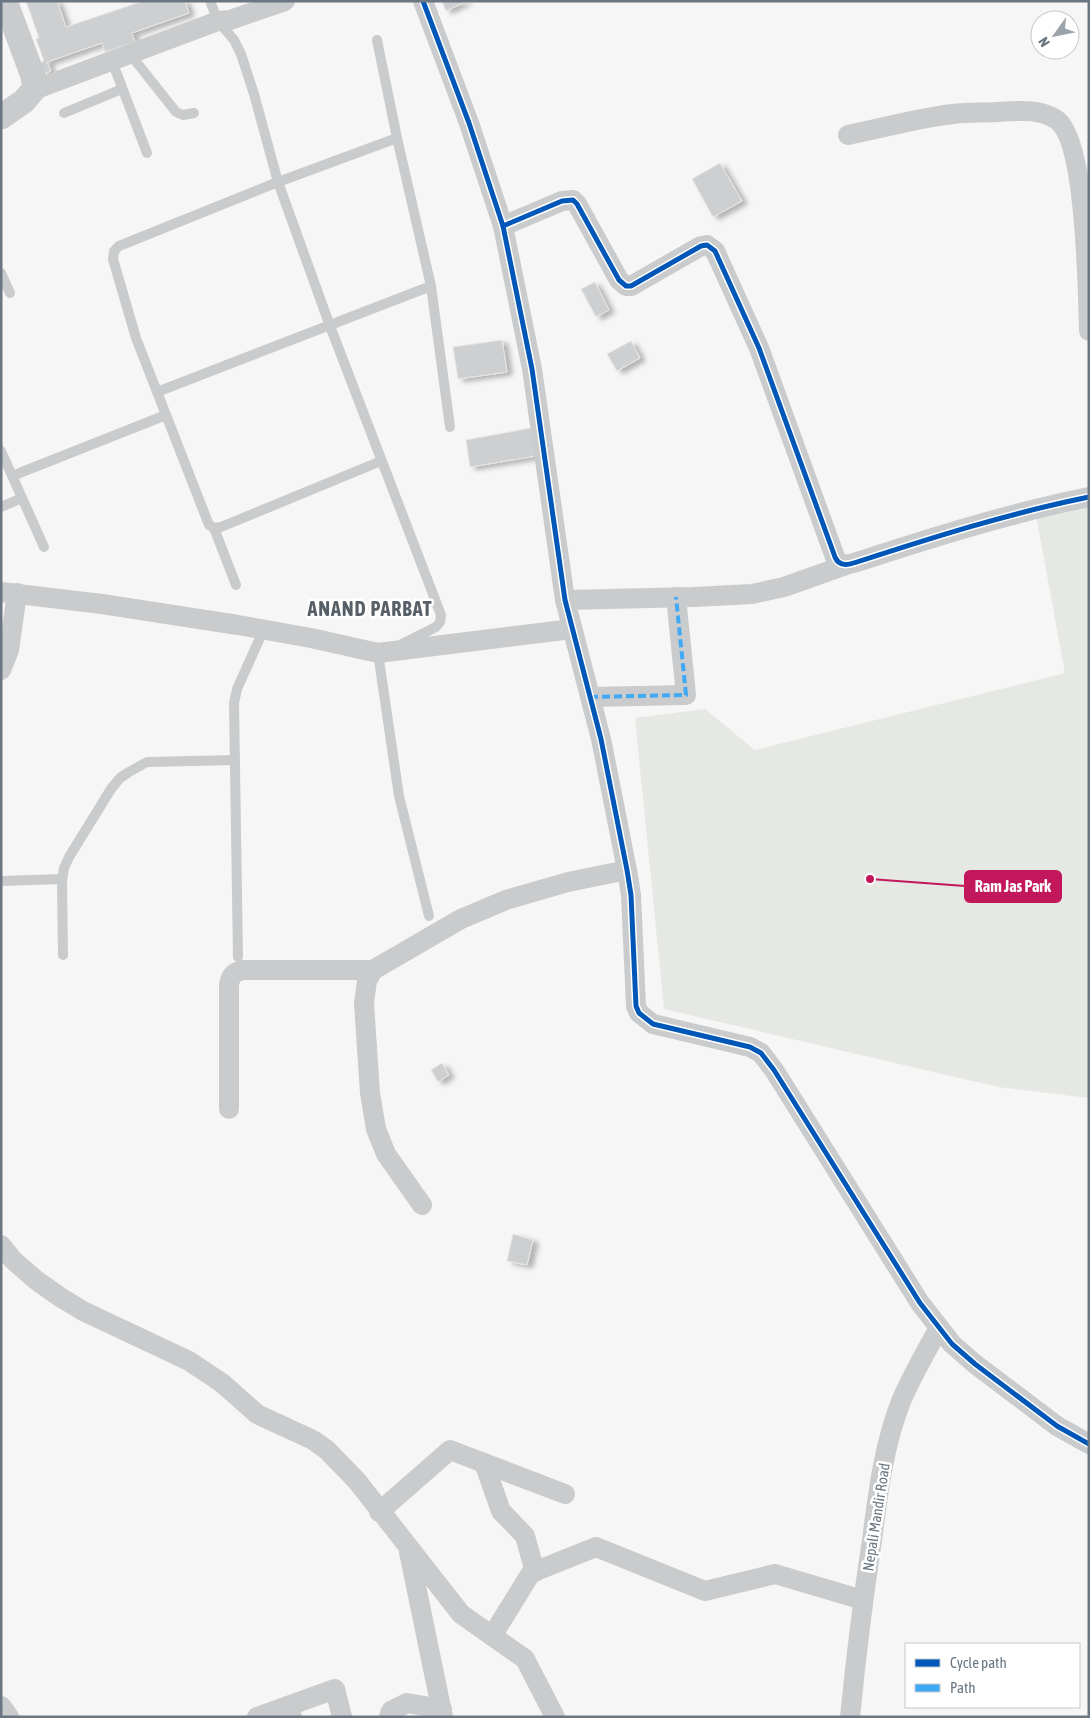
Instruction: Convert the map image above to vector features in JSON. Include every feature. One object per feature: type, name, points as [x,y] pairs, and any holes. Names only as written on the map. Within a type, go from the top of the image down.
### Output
[{"type":"street","points":[[5,1],[33,76],[34,90]]},
{"type":"street","points":[[1,116],[24,102],[34,90],[218,21],[230,20],[285,1]]},
{"type":"street","points":[[423,1],[469,123],[503,226],[532,369],[565,600],[604,752],[628,870],[631,895],[636,1006],[639,1013],[653,1024],[750,1047],[761,1053],[794,1101],[920,1303],[952,1344],[1006,1389],[1057,1426],[1089,1444]]},
{"type":"street","points":[[848,135],[951,114],[976,112],[1028,110],[1044,114],[1058,121],[1066,131],[1074,155],[1082,202],[1089,331]]},
{"type":"street","points":[[503,226],[562,201],[573,200],[619,280],[626,286],[631,286],[701,246],[707,246],[715,251],[759,348],[837,561],[846,565]]},
{"type":"street","points":[[565,600],[752,594],[771,591],[846,565],[972,526],[1089,497]]},
{"type":"street","points":[[1,670],[9,650],[9,593],[102,604],[264,629],[381,653],[572,629]]},
{"type":"street","points":[[590,698],[686,695],[676,597]]},
{"type":"street","points":[[229,1109],[229,984],[230,978],[234,974],[244,970],[373,970],[461,919],[506,900],[568,882],[628,870]]},
{"type":"street","points":[[373,970],[367,981],[364,1003],[370,1093],[376,1128],[386,1154],[422,1205]]},
{"type":"street","points":[[1,1245],[13,1260],[36,1280],[68,1302],[83,1311],[189,1361],[222,1383],[257,1414],[313,1440],[327,1450],[357,1481],[461,1614],[525,1659],[555,1717]]},
{"type":"street","name":"Nepali Mandir Road","points":[[850,1717],[863,1600],[876,1512],[892,1431],[902,1400],[939,1328]]},
{"type":"street","points":[[380,1512],[450,1450],[565,1494]]},
{"type":"street","points":[[484,1463],[501,1511],[526,1536],[535,1572]]},
{"type":"street","points":[[389,1717],[391,1711],[407,1703],[442,1713],[408,1547]]},
{"type":"street","points":[[492,1636],[531,1573],[596,1547],[705,1591],[776,1574],[863,1600]]},
{"type":"street","points":[[257,1717],[290,1712],[335,1689],[342,1717]]},
{"type":"street","points":[[1,1706],[9,1717]]},
{"type":"lane","points":[[210,1],[218,21],[234,40],[241,54],[278,182],[330,326],[441,615],[440,622],[436,627],[381,653],[399,796],[428,916]]},
{"type":"lane","points":[[377,40],[431,286],[450,427]]},
{"type":"lane","points":[[121,57],[122,89],[147,153]]},
{"type":"lane","points":[[121,57],[176,112],[183,115],[194,113]]},
{"type":"lane","points":[[64,113],[122,89]]},
{"type":"lane","points":[[236,585],[214,528],[209,525],[136,338],[113,260],[114,251],[119,246],[278,182],[397,138]]},
{"type":"lane","points":[[1,273],[10,293]]},
{"type":"lane","points":[[158,392],[431,286]]},
{"type":"lane","points":[[12,476],[166,415]]},
{"type":"lane","points":[[1,451],[44,547]]},
{"type":"lane","points":[[214,528],[221,527],[381,461]]},
{"type":"lane","points":[[1,507],[22,498]]},
{"type":"lane","points":[[238,957],[234,703],[237,689],[264,629]]},
{"type":"lane","points":[[63,955],[62,879],[64,868],[74,847],[120,778],[147,762],[234,760]]},
{"type":"lane","points":[[1,882],[62,879]]},
{"type":"shaded area","points":[[1089,501],[1089,1098],[998,1087],[664,1009],[635,718],[705,709],[755,750],[1065,673],[1035,510]]},
{"type":"building","points":[[26,1],[57,1],[66,27],[143,1],[185,1],[189,13],[132,33],[135,42],[105,52],[102,43],[47,62],[51,71],[43,74],[39,63],[44,61],[36,39],[39,38]]},
{"type":"building","points":[[442,1],[467,1],[446,11]]},
{"type":"building","points":[[720,163],[742,201],[713,217],[692,179]]},
{"type":"building","points":[[595,282],[609,310],[596,317],[581,289]]},
{"type":"building","points":[[502,340],[507,372],[458,379],[453,347]]},
{"type":"building","points":[[631,341],[640,358],[617,371],[607,354]]},
{"type":"building","points":[[531,428],[536,456],[470,467],[466,440]]},
{"type":"building","points":[[442,1063],[449,1075],[438,1082],[431,1070]]},
{"type":"building","points":[[513,1234],[533,1240],[527,1265],[507,1261]]},
{"type":"marked path","points":[[590,697],[686,695],[676,597]]},
{"type":"cycle path","points":[[423,1],[469,123],[503,226],[532,369],[565,600],[601,739],[627,870],[631,895],[636,1006],[639,1013],[653,1024],[750,1047],[761,1053],[774,1070],[920,1303],[952,1344],[975,1364],[1057,1426],[1089,1444]]},
{"type":"cycle path","points":[[503,226],[562,201],[573,200],[619,280],[626,286],[631,286],[701,246],[707,245],[715,251],[759,348],[835,557],[841,564],[854,563],[1001,518],[1089,497]]},
{"type":"place","name":"Ram Jas Park","points":[[870,879]]},
{"type":"district","name":"ANAND PARBAT","points":[[370,608]]}]
